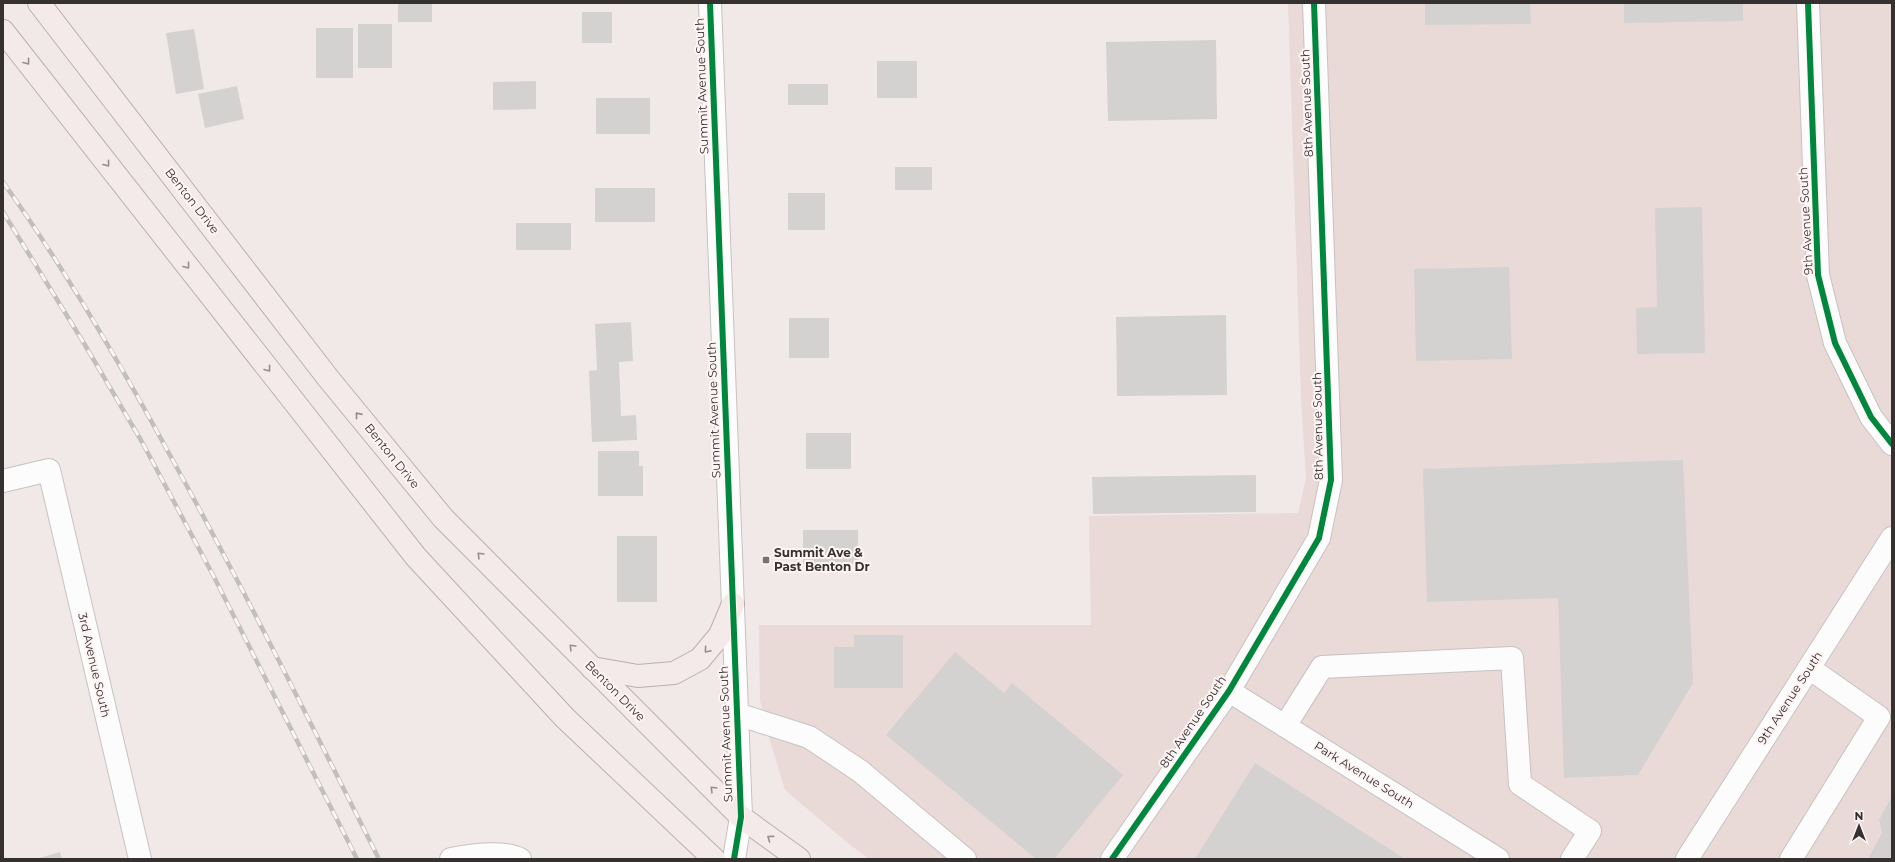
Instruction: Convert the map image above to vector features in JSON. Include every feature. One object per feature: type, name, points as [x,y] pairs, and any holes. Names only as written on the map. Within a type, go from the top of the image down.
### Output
[{"type":"main road","name":"Benton Drive","points":[[39,3],[324,372],[443,518],[740,817],[799,859]]},
{"type":"main road","points":[[3,31],[416,558],[565,718],[714,859]]},
{"type":"main road","points":[[592,668],[638,676],[674,673],[700,658],[720,635],[733,604]]},
{"type":"street","name":"Summit Avenue South","points":[[710,3],[740,817],[734,859]]},
{"type":"street","name":"8th Avenue South","points":[[1112,859],[1229,691],[1319,538],[1331,480],[1314,3]]},
{"type":"street","name":"9th Avenue South","points":[[1808,3],[1818,275],[1835,343],[1871,417],[1892,444]]},
{"type":"street","name":"3rd Avenue South","points":[[3,481],[49,470],[140,859]]},
{"type":"street","name":"9th Avenue South","points":[[1687,859],[1892,538]]},
{"type":"street","points":[[1285,726],[1322,666],[1512,658],[1520,784],[1590,831],[1572,859]]},
{"type":"street","points":[[1790,859],[1880,717],[1809,668]]},
{"type":"street","name":"Park Avenue South","points":[[1229,691],[1498,859]]},
{"type":"street","points":[[736,714],[809,737],[860,771],[965,859]]},
{"type":"street","points":[[451,859],[487,854],[516,857],[520,859]]},
{"type":"shaded area","points":[[1288,3],[1892,3],[1892,859],[869,859],[785,790],[760,701],[759,625],[1091,625],[1089,516],[1298,513],[1306,478],[1301,399]]},
{"type":"building","points":[[398,3],[432,3],[432,22],[398,22]]},
{"type":"building","points":[[1425,3],[1530,3],[1531,24],[1425,25]]},
{"type":"building","points":[[1624,3],[1743,3],[1743,21],[1624,23]]},
{"type":"building","points":[[582,12],[612,12],[612,43],[582,43]]},
{"type":"building","points":[[358,24],[392,24],[392,68],[358,68]]},
{"type":"building","points":[[316,28],[353,28],[353,78],[316,78]]},
{"type":"building","points":[[194,29],[204,89],[176,94],[166,33]]},
{"type":"building","points":[[1216,40],[1217,119],[1108,121],[1106,42]]},
{"type":"building","points":[[877,61],[917,61],[917,98],[877,98]]},
{"type":"building","points":[[536,81],[536,109],[493,110],[493,82]]},
{"type":"building","points":[[788,84],[828,84],[828,105],[788,105]]},
{"type":"building","points":[[237,86],[244,119],[205,128],[198,94]]},
{"type":"building","points":[[596,98],[650,98],[650,134],[596,134]]},
{"type":"building","points":[[895,167],[932,167],[932,190],[895,190]]},
{"type":"building","points":[[595,188],[655,188],[655,222],[595,222]]},
{"type":"building","points":[[788,193],[825,193],[825,230],[788,230]]},
{"type":"building","points":[[1702,207],[1705,353],[1637,354],[1636,308],[1657,307],[1655,208]]},
{"type":"building","points":[[516,223],[571,223],[571,250],[516,250]]},
{"type":"building","points":[[1509,267],[1512,359],[1416,361],[1414,269]]},
{"type":"building","points":[[1226,315],[1227,395],[1117,396],[1116,317]]},
{"type":"building","points":[[789,318],[829,318],[829,358],[789,358]]},
{"type":"building","points":[[631,322],[633,361],[619,362],[621,416],[636,415],[637,440],[592,442],[589,371],[597,370],[595,324]]},
{"type":"building","points":[[806,433],[851,433],[851,469],[806,469]]},
{"type":"building","points":[[598,451],[639,451],[639,466],[643,466],[643,496],[598,496]]},
{"type":"building","points":[[1683,460],[1693,683],[1638,775],[1564,778],[1558,598],[1427,602],[1423,469]]},
{"type":"building","points":[[1256,475],[1256,512],[1093,514],[1092,477]]},
{"type":"building","points":[[803,530],[858,530],[858,564],[803,564]]},
{"type":"building","points":[[617,536],[657,536],[657,602],[617,602]]},
{"type":"building","points":[[854,635],[903,635],[903,688],[834,688],[834,647],[854,647]]},
{"type":"building","points":[[955,652],[1004,693],[1012,683],[1123,775],[1054,859],[1036,859],[886,735]]},
{"type":"building","points":[[1255,763],[1405,859],[1195,859]]},
{"type":"building","points":[[1892,796],[1892,859],[1868,859],[1882,833],[1879,820]]},
{"type":"building","points":[[60,852],[62,859],[36,859]]},
{"type":"railway","points":[[3,182],[73,287],[116,358],[157,431],[255,614],[379,859]]},
{"type":"railway","points":[[3,212],[85,345],[142,442],[213,575],[357,859]]},
{"type":"cycle path","points":[[710,3],[741,817],[734,859]]},
{"type":"cycle path","points":[[1112,859],[1229,691],[1319,538],[1331,480],[1314,3]]},
{"type":"cycle path","points":[[1808,3],[1818,275],[1835,343],[1871,417],[1892,444]]},
{"type":"place","name":"Summit Ave & Past Benton Dr","points":[[766,560]]}]
